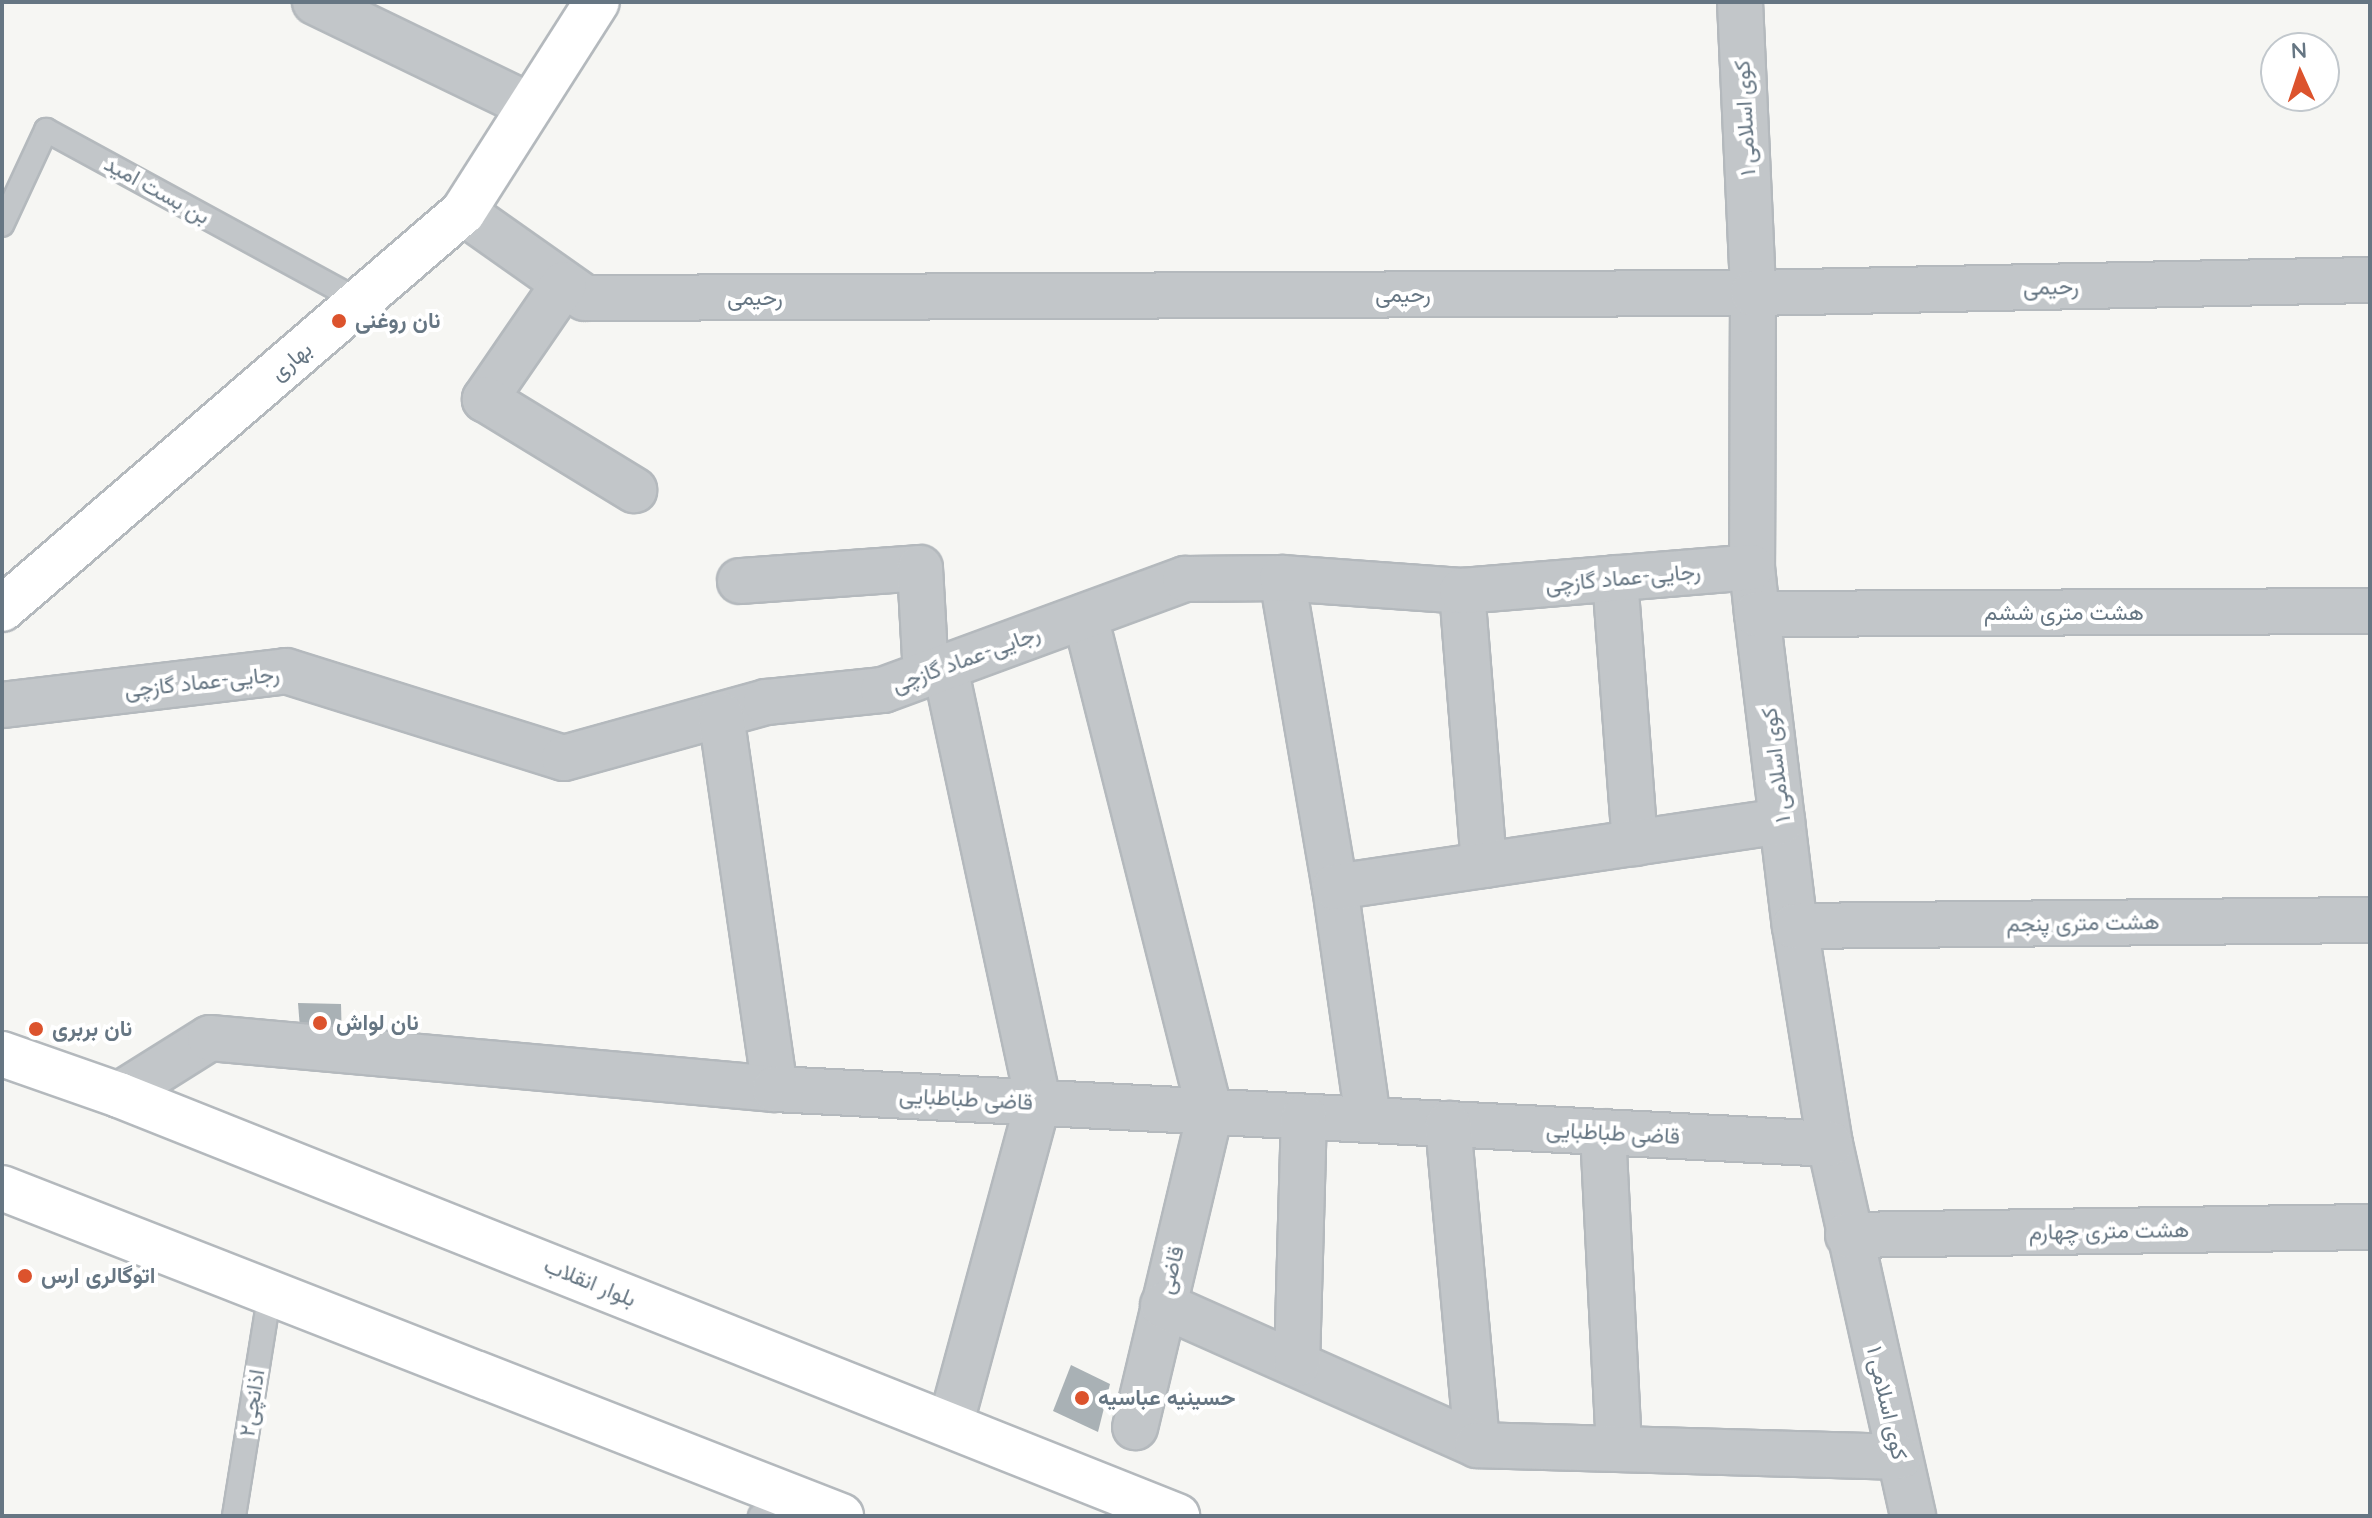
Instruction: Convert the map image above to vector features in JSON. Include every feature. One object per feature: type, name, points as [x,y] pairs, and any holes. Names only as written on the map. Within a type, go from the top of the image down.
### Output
[{"type":"main road","name":"بهاری","points":[[2,609],[463,212],[528,105],[597,2]]},
{"type":"main road","name":"بلوار انقلاب","points":[[2,1054],[119,1095],[1177,1516]]},
{"type":"main road","points":[[2,1188],[824,1510]]},
{"type":"street","points":[[315,2],[528,105]]},
{"type":"street","name":"کوی اسلامی ۱","points":[[1740,2],[1753,293],[1752,567],[1757,614],[1795,926],[1830,1144],[1913,1516]]},
{"type":"street","name":"رحیمی","points":[[463,212],[585,298],[1753,293],[2370,280]]},
{"type":"street","points":[[564,284],[485,399],[634,490]]},
{"type":"street","name":"رجایی-عماد گازچی","points":[[2,705],[286,671],[564,758],[766,702],[883,690],[1185,579],[1282,578],[1462,591],[1752,567]]},
{"type":"street","points":[[740,581],[920,568],[936,671],[1038,1102],[950,1425]]},
{"type":"street","points":[[1282,578],[1335,887],[1368,1119]]},
{"type":"street","points":[[1615,578],[1635,843]]},
{"type":"street","points":[[1462,591],[1484,865]]},
{"type":"street","name":"هشت متری ششم","points":[[1757,614],[2370,611]]},
{"type":"street","points":[[1085,616],[1210,1113]]},
{"type":"street","points":[[721,715],[775,1089]]},
{"type":"street","points":[[1335,887],[1782,821]]},
{"type":"street","name":"هشت متری پنجم","points":[[1795,926],[2370,920]]},
{"type":"street","name":"قاضی طباطبایی","points":[[119,1095],[210,1038],[775,1089],[1830,1144]]},
{"type":"street","name":"قاضی","points":[[1135,1427],[1210,1113]]},
{"type":"street","points":[[1297,1364],[1304,1117]]},
{"type":"street","points":[[1448,1124],[1477,1445]]},
{"type":"street","points":[[1603,1132],[1619,1449]]},
{"type":"street","name":"هشت متری چهارم","points":[[1848,1235],[2370,1227]]},
{"type":"street","points":[[1163,1305],[1477,1445],[1899,1457]]},
{"type":"lane","name":"بن بست امید","points":[[2,225],[46,130],[360,301]]},
{"type":"lane","name":"اذانچی۲","points":[[234,1516],[270,1291]]},
{"type":"lane","points":[[760,1516],[824,1510]]},
{"type":"building","name":"نان لواش","points":[[298,1003],[341,1004],[342,1044],[301,1041]]},
{"type":"building","name":"حسینیه عباسیه","points":[[1071,1365],[1110,1384],[1098,1432],[1053,1411]]},
{"type":"place","name":"نان روغنی","points":[[339,321]]},
{"type":"place","name":"نان لواش","points":[[320,1023]]},
{"type":"place","name":"نان بربری","points":[[36,1029]]},
{"type":"place","name":"اتوگالری ارس","points":[[25,1276]]},
{"type":"place","name":"حسینیه عباسیه","points":[[1082,1398]]}]
